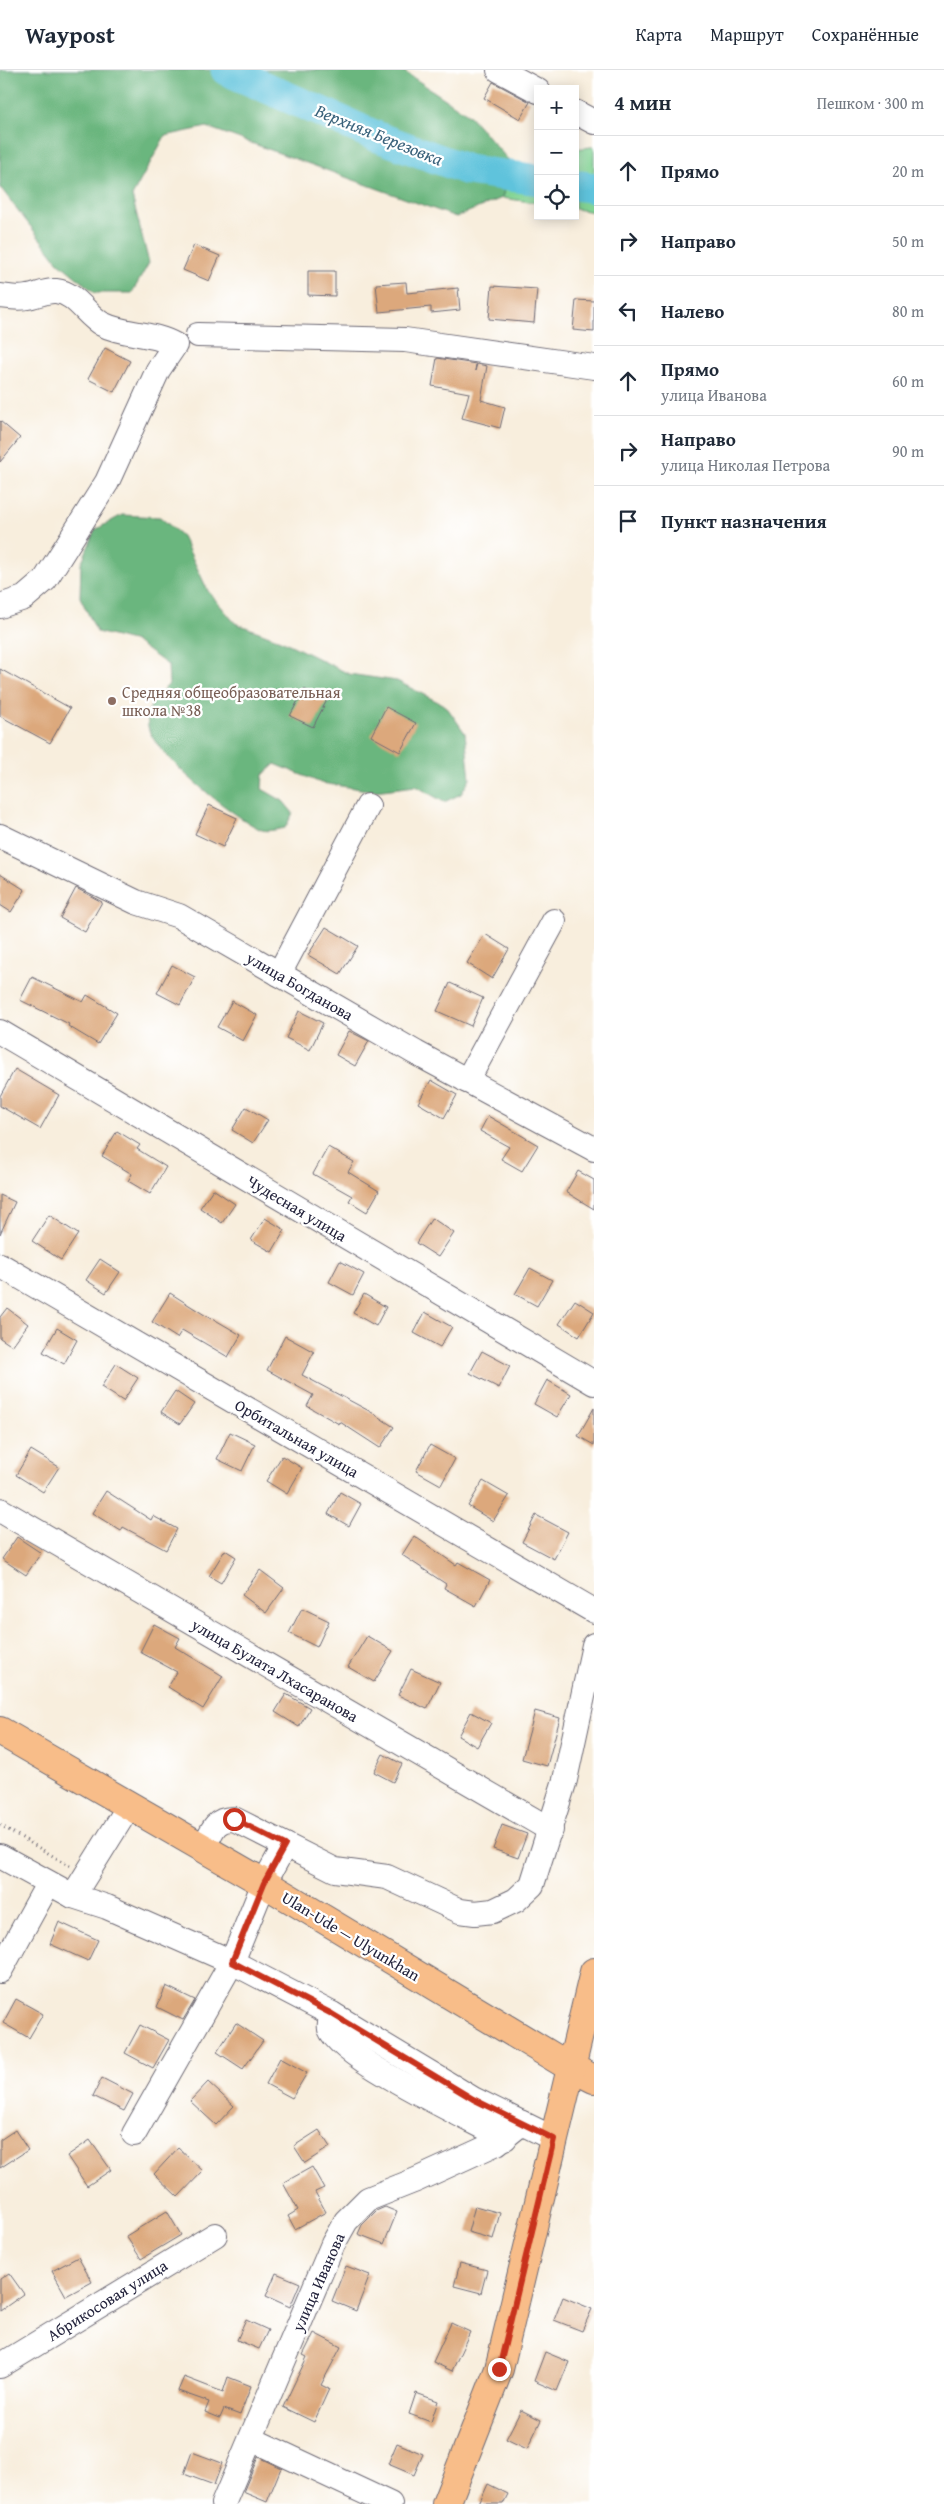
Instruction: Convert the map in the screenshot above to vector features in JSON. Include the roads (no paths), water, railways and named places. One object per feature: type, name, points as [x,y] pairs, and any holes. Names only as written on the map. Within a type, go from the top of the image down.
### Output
[{"type":"main road","name":"Ulan-Ude — Ulyunkhan","points":[[0,1731],[264,1883],[594,2080]]},
{"type":"main road","points":[[446,2504],[499,2369],[594,1972]]},
{"type":"street","points":[[499,70],[534,89]]},
{"type":"street","points":[[579,114],[594,122]]},
{"type":"street","points":[[0,296],[26,298],[46,291],[58,291],[70,296],[92,317],[112,328],[145,336],[157,336],[175,345],[158,370],[107,482],[45,580],[24,598],[0,606]]},
{"type":"street","points":[[198,335],[404,340],[594,367]]},
{"type":"street","points":[[279,974],[368,806]]},
{"type":"street","name":"улица Богданова","points":[[0,836],[136,902],[179,916],[467,1081],[594,1149]]},
{"type":"street","points":[[467,1081],[554,921]]},
{"type":"street","name":"Чудесная улица","points":[[0,1032],[594,1383]]},
{"type":"street","name":"Орбитальная улица","points":[[0,1265],[594,1612]]},
{"type":"street","name":"улица Булата Лхасаранова","points":[[0,1510],[551,1830]]},
{"type":"street","points":[[204,1848],[216,1822],[225,1818],[234,1819],[335,1870],[387,1877],[460,1911],[475,1913],[493,1911],[516,1900],[532,1885],[551,1830],[565,1780],[594,1645]]},
{"type":"street","points":[[73,1896],[129,1806]]},
{"type":"street","points":[[134,2134],[232,1962],[264,1883],[285,1845]]},
{"type":"street","points":[[0,1856],[73,1896],[107,1906],[232,1962],[332,2014],[473,2099],[514,2130]]},
{"type":"street","points":[[0,1971],[48,1884]]},
{"type":"street","points":[[332,2014],[329,2022],[331,2030],[366,2063],[514,2130],[554,2139]]},
{"type":"street","name":"улица Иванова","points":[[223,2504],[336,2238],[353,2211],[368,2199],[416,2180],[514,2130]]},
{"type":"street","name":"Абрикосовая улица","points":[[0,2366],[215,2234]]},
{"type":"street","points":[[251,2439],[390,2504]]},
{"type":"waterway","name":"Верхняя Березовка","points":[[226,70],[378,137],[468,170],[534,179]]},
{"type":"waterway","name":"Верхняя Березовка","points":[[579,186],[594,188]]},
{"type":"place","name":"Средняя общеобразовательная школа №38","points":[[112,701]]}]
